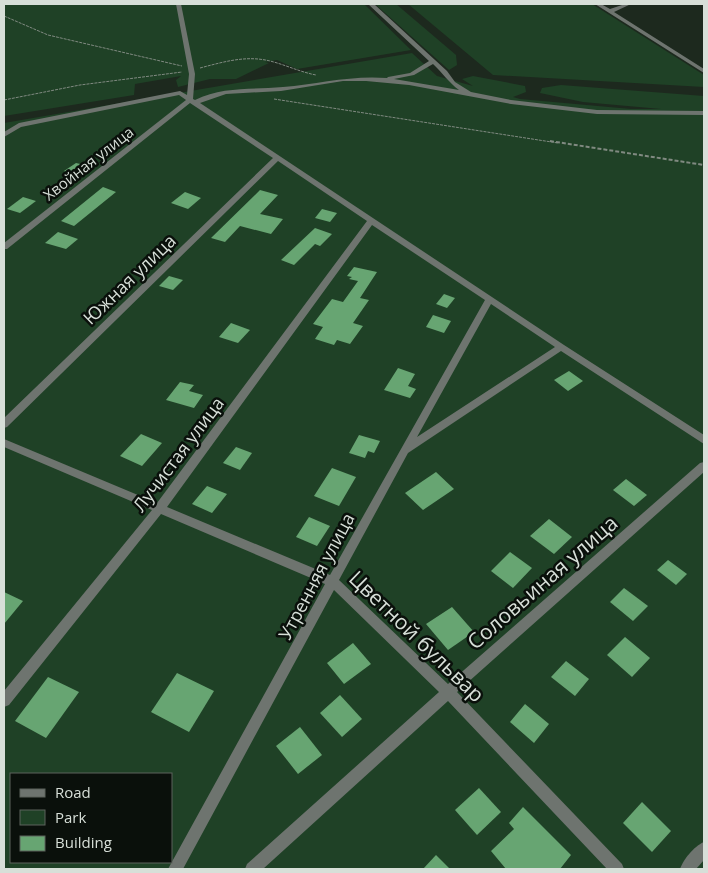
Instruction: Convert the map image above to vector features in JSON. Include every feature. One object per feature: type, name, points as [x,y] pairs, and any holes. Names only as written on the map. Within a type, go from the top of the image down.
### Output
[{"type":"street","points":[[178,4],[191,69],[192,101]]},
{"type":"street","points":[[371,4],[434,61],[453,83],[469,94]]},
{"type":"street","points":[[598,4],[704,71]]},
{"type":"street","points":[[610,11],[629,4]]},
{"type":"street","points":[[384,79],[412,74],[434,61]]},
{"type":"street","name":"Хвойная улица","points":[[4,247],[192,101],[228,91],[281,89],[352,79],[384,79]]},
{"type":"street","points":[[384,79],[511,102],[597,112],[704,113]]},
{"type":"street","points":[[4,135],[19,125],[180,93],[489,300],[704,440]]},
{"type":"street","name":"Южная улица","points":[[4,424],[277,158]]},
{"type":"street","name":"Лучистая улица","points":[[4,701],[159,508],[371,221]]},
{"type":"street","name":"Утренняя улица","points":[[175,869],[334,582],[403,451],[489,300]]},
{"type":"street","points":[[403,451],[561,347]]},
{"type":"street","name":"Цветной бульвар","points":[[4,443],[334,582],[448,692],[617,869]]},
{"type":"street","name":"Соловьиная улица","points":[[252,869],[448,692],[704,466]]},
{"type":"street","points":[[687,869],[704,849]]},
{"type":"path","points":[[4,16],[48,35],[191,69]]},
{"type":"path","points":[[4,100],[80,85],[191,69],[230,60],[250,58],[270,61],[301,73],[323,77]]},
{"type":"path","points":[[268,98],[704,165]]},
{"type":"green space","points":[[4,4],[364,4],[411,50],[297,69],[277,60],[265,62],[269,63],[236,79],[210,79],[178,87],[176,80],[181,76],[135,84],[134,95],[4,116]]},
{"type":"green space","points":[[375,4],[396,4],[456,55],[457,65],[449,70]]},
{"type":"green space","points":[[408,4],[592,4],[704,75],[704,87],[493,75]]},
{"type":"green space","points":[[412,53],[437,76],[473,86],[462,79],[473,76],[525,86],[526,92],[513,97],[520,99],[631,109],[661,109],[583,102],[540,93],[542,88],[561,85],[704,96],[704,869],[4,869],[4,123]]},
{"type":"building","points":[[76,163],[89,166],[78,175],[64,171]]},
{"type":"building","points":[[103,187],[116,192],[74,226],[61,221]]},
{"type":"building","points":[[260,190],[278,195],[260,214],[283,219],[271,234],[240,226],[225,242],[211,238]]},
{"type":"building","points":[[185,192],[201,198],[188,209],[171,203]]},
{"type":"building","points":[[23,197],[36,201],[20,213],[7,209]]},
{"type":"building","points":[[322,209],[337,213],[330,222],[315,218]]},
{"type":"building","points":[[315,228],[332,234],[320,246],[315,244],[294,265],[281,260]]},
{"type":"building","points":[[58,232],[78,239],[66,249],[45,243]]},
{"type":"building","points":[[354,267],[377,272],[360,298],[369,300],[353,323],[363,326],[350,344],[337,340],[334,345],[315,339],[323,327],[313,324],[332,299],[343,302],[358,281],[349,279],[352,277],[347,276]]},
{"type":"building","points":[[169,276],[183,280],[173,290],[159,286]]},
{"type":"building","points":[[444,294],[455,298],[447,308],[436,304]]},
{"type":"building","points":[[433,315],[451,321],[444,333],[426,327]]},
{"type":"building","points":[[231,323],[250,330],[238,343],[219,337]]},
{"type":"building","points":[[398,368],[415,374],[408,386],[416,389],[410,398],[384,390]]},
{"type":"building","points":[[569,371],[583,381],[568,391],[554,380]]},
{"type":"building","points":[[180,382],[194,385],[189,391],[203,395],[194,408],[166,400]]},
{"type":"building","points":[[141,434],[162,443],[142,466],[120,456]]},
{"type":"building","points":[[359,435],[380,441],[374,453],[368,451],[365,458],[349,453]]},
{"type":"building","points":[[236,447],[252,453],[240,470],[223,463]]},
{"type":"building","points":[[332,468],[356,477],[339,506],[314,496]]},
{"type":"building","points":[[436,472],[454,489],[423,510],[405,493]]},
{"type":"building","points":[[626,479],[647,495],[634,506],[613,490]]},
{"type":"building","points":[[207,486],[227,494],[212,513],[192,504]]},
{"type":"building","points":[[309,517],[330,526],[317,546],[296,537]]},
{"type":"building","points":[[549,519],[572,537],[554,554],[530,536]]},
{"type":"building","points":[[510,552],[532,568],[513,588],[491,571]]},
{"type":"building","points":[[668,560],[687,574],[676,585],[657,570]]},
{"type":"building","points":[[624,588],[648,606],[633,621],[610,602]]},
{"type":"building","points":[[4,592],[23,601],[4,624]]},
{"type":"building","points":[[452,607],[474,632],[448,650],[426,624]]},
{"type":"building","points":[[625,637],[650,658],[632,677],[607,655]]},
{"type":"building","points":[[353,643],[371,664],[344,684],[327,663]]},
{"type":"building","points":[[566,661],[589,679],[575,696],[551,677]]},
{"type":"building","points":[[177,673],[214,691],[189,732],[151,712]]},
{"type":"building","points":[[48,677],[79,692],[46,738],[15,721]]},
{"type":"building","points":[[340,695],[362,719],[342,737],[320,713]]},
{"type":"building","points":[[525,704],[549,724],[534,743],[510,722]]},
{"type":"building","points":[[300,727],[322,755],[298,774],[276,746]]},
{"type":"building","points":[[479,788],[501,812],[477,835],[455,810]]},
{"type":"building","points":[[642,802],[671,831],[652,852],[623,823]]},
{"type":"building","points":[[523,807],[571,855],[560,869],[506,869],[491,851],[514,829],[509,823]]},
{"type":"building","points":[[436,855],[450,869],[423,869]]}]
